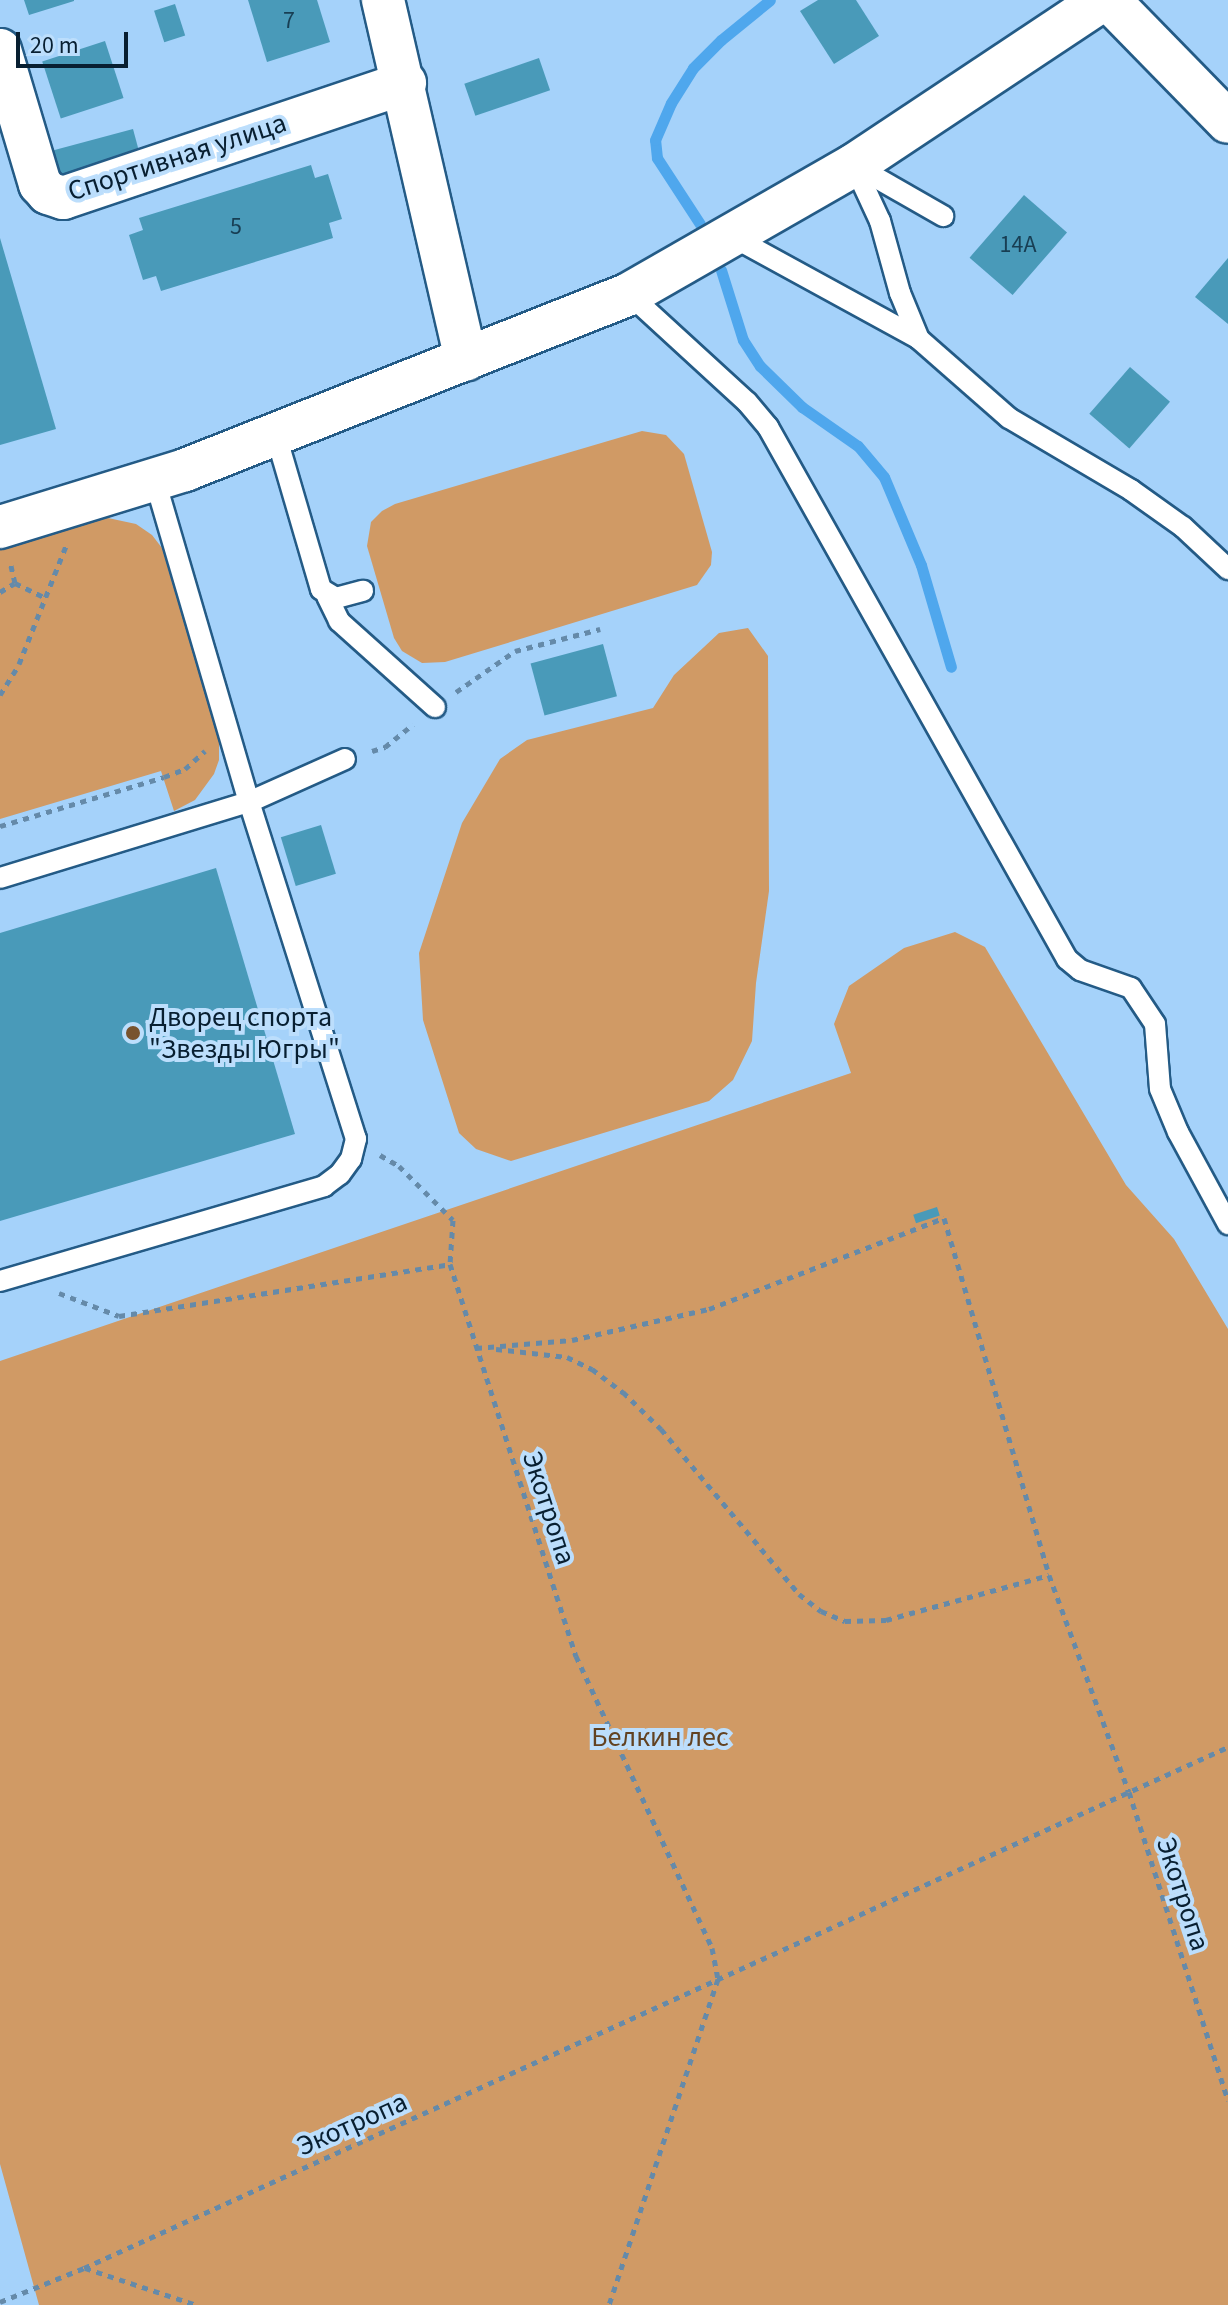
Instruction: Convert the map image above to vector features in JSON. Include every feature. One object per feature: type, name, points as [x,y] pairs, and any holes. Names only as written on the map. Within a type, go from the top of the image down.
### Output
[{"type":"street","points":[[383,0],[405,83],[466,360]]},
{"type":"street","points":[[0,527],[155,481],[629,294],[854,165],[1102,0]]},
{"type":"street","points":[[1109,0],[1228,122]]},
{"type":"street","name":"Спортивная улица","points":[[0,50],[40,184],[48,193],[63,198],[405,83]]},
{"type":"lane","points":[[854,165],[943,216]]},
{"type":"lane","points":[[854,165],[880,221],[900,293],[919,339]]},
{"type":"lane","points":[[733,237],[881,315],[919,339],[1009,418],[1131,490],[1183,527],[1228,569]]},
{"type":"lane","points":[[629,294],[747,402],[768,427],[1067,959],[1080,970],[1131,988],[1155,1024],[1160,1089],[1178,1132],[1226,1213]]},
{"type":"lane","points":[[275,432],[321,589],[339,621],[435,707]]},
{"type":"lane","points":[[8,1279],[324,1186],[340,1174],[351,1159],[356,1139],[249,802],[155,481]]},
{"type":"lane","points":[[327,596],[336,598],[363,591]]},
{"type":"lane","points":[[0,878],[249,802],[345,759]]},
{"type":"path","points":[[0,695],[19,664],[75,524],[75,503]]},
{"type":"path","points":[[15,583],[44,597]]},
{"type":"path","points":[[345,759],[385,747],[435,707],[515,651],[600,629]]},
{"type":"path","points":[[0,826],[185,769],[197,761],[209,742]]},
{"type":"path","name":"Экотропа","points":[[356,1139],[399,1166],[453,1220],[450,1264],[576,1656],[712,1948],[718,1979]]},
{"type":"path","points":[[476,1348],[572,1340],[709,1309],[944,1218],[1049,1575],[1129,1792]]},
{"type":"path","points":[[8,1279],[119,1316],[450,1264]]},
{"type":"path","points":[[476,1348],[538,1351],[567,1357],[592,1369],[623,1392],[661,1429],[799,1594],[821,1611],[845,1621],[866,1623],[1049,1575]]},
{"type":"path","name":"Экотропа","points":[[0,2302],[84,2268],[1228,1747]]},
{"type":"path","name":"Экотропа","points":[[1129,1792],[1228,2100]]},
{"type":"path","points":[[609,2305],[718,1979]]},
{"type":"path","points":[[84,2268],[197,2305]]},
{"type":"green space","points":[[642,431],[666,435],[684,454],[712,552],[711,565],[697,585],[445,662],[422,663],[402,651],[394,638],[367,546],[371,522],[382,511],[395,504]]},
{"type":"green space","points":[[108,518],[136,524],[152,535],[162,548],[219,740],[219,760],[214,774],[195,800],[174,811],[161,771],[0,819],[0,544]]},
{"type":"green space","points":[[748,628],[768,656],[769,891],[756,983],[752,1041],[733,1080],[709,1101],[511,1161],[476,1149],[459,1133],[423,1020],[419,953],[462,823],[500,759],[527,740],[653,708],[674,675],[719,633]]},
{"type":"green space","name":"Белкин лес","points":[[955,932],[985,947],[1126,1185],[1174,1239],[1228,1329],[1228,2305],[39,2305],[0,2164],[0,1361],[851,1073],[834,1024],[849,986],[904,948]]},
{"type":"building","points":[[24,0],[74,0],[74,1],[29,15]]},
{"type":"building","points":[[248,0],[317,0],[330,42],[267,62]]},
{"type":"building","points":[[818,0],[856,0],[879,36],[834,64],[800,11]]},
{"type":"building","points":[[175,4],[185,35],[164,42],[154,11]]},
{"type":"building","points":[[105,41],[124,98],[61,118],[42,61]]},
{"type":"building","points":[[539,58],[550,90],[475,116],[464,84]]},
{"type":"building","points":[[133,129],[140,155],[58,177],[51,151]]},
{"type":"building","points":[[311,165],[315,178],[328,174],[342,219],[329,223],[333,238],[161,291],[156,276],[143,280],[129,235],[143,230],[139,218]]},
{"type":"building","points":[[1024,195],[1067,232],[1013,295],[970,258]]},
{"type":"building","points":[[0,238],[56,429],[0,445]]},
{"type":"building","points":[[1228,258],[1228,324],[1195,297]]},
{"type":"building","points":[[1130,367],[1170,402],[1129,449],[1089,414]]},
{"type":"building","points":[[603,644],[617,696],[545,716],[531,663]]},
{"type":"building","points":[[321,825],[336,874],[296,886],[281,837]]},
{"type":"building","name":"Дворец спорта \"Звезды Югры\"","points":[[216,868],[295,1134],[0,1221],[0,933]]},
{"type":"building","points":[[937,1207],[940,1216],[916,1223],[913,1215]]},
{"type":"waterway","points":[[700,224],[657,158],[655,140],[671,103],[693,68],[721,40],[770,0]]},
{"type":"waterway","points":[[721,270],[743,340],[760,366],[802,407],[858,446],[884,477],[921,565],[951,667]]},
{"type":"place","name":"Дворец спорта \"Звезды Югры\"","points":[[133,1033]]}]
